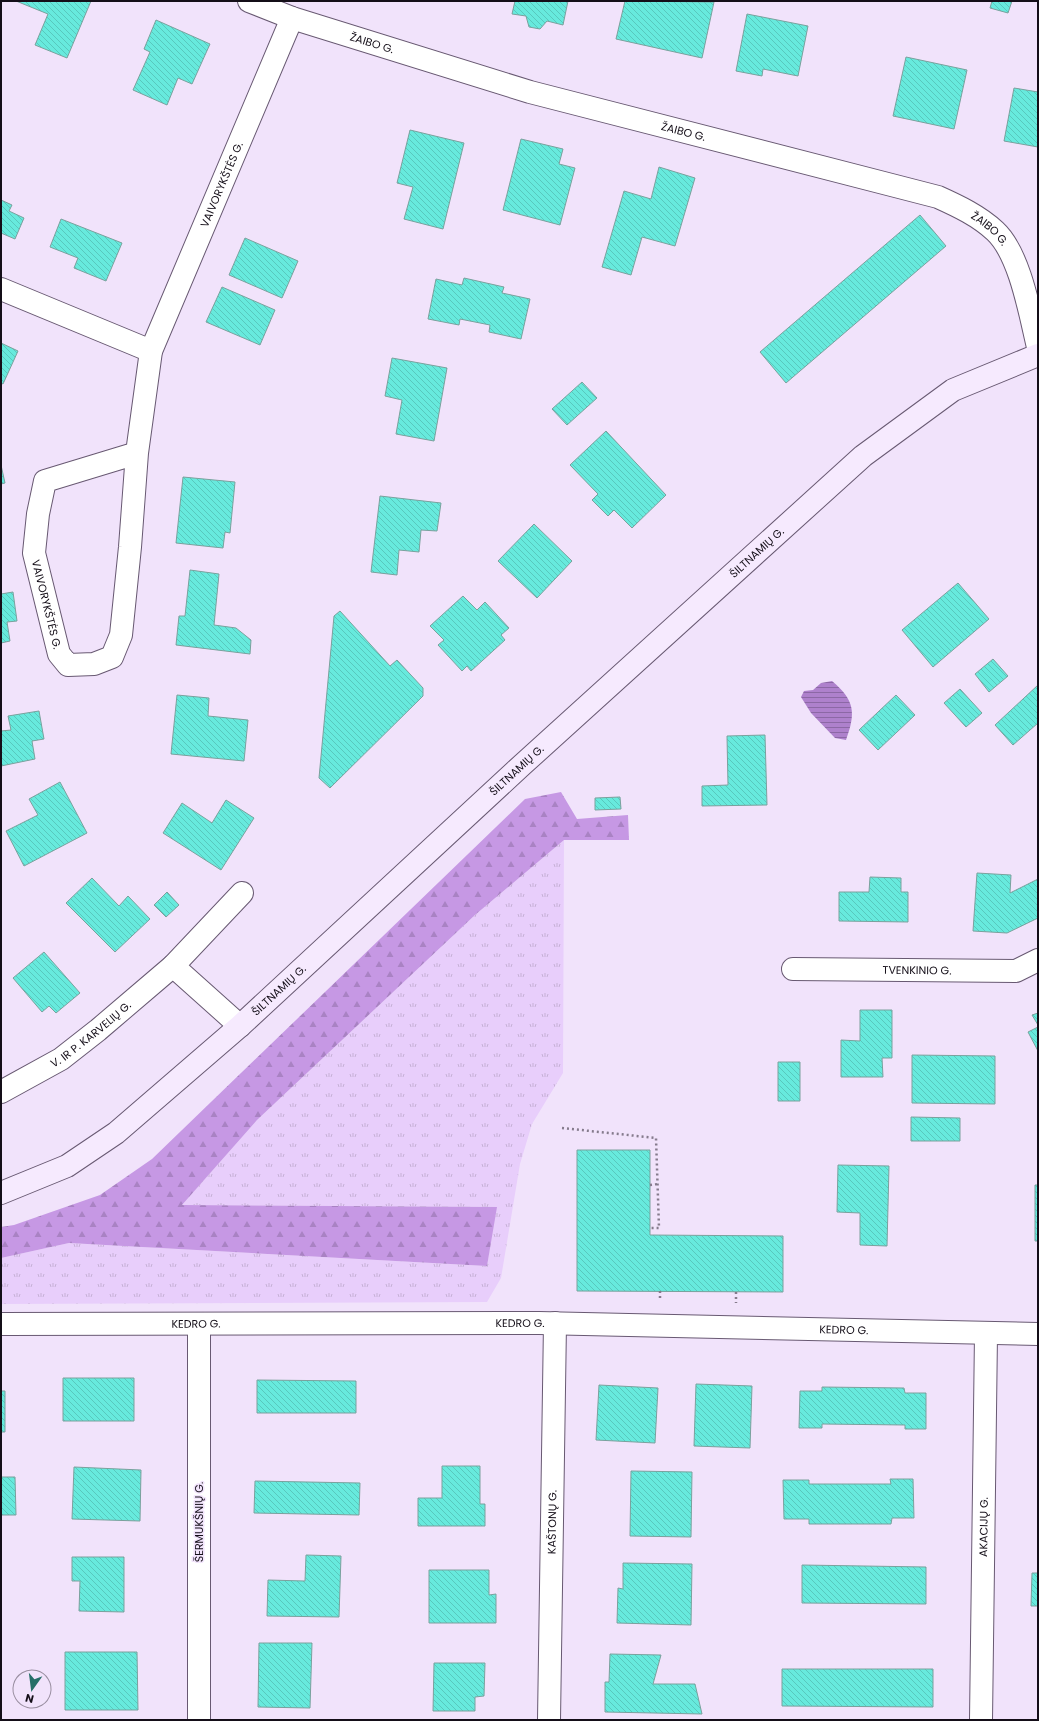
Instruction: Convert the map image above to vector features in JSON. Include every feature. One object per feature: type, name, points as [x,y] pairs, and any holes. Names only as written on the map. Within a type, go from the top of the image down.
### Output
[{"type":"main road","name":"ŠILTNAMIŲ G.","points":[[1,1193],[66,1166],[116,1133],[240,1026],[516,770],[864,456],[953,390],[1038,355]]},
{"type":"street","name":"ŽAIBO G.","points":[[249,1],[292,18],[530,92],[938,197],[970,212],[996,232],[1012,254],[1038,347]]},
{"type":"street","name":"VAIVORYKŠTĖS G.","points":[[137,453],[45,481],[38,514],[34,553],[59,654],[68,665],[94,664],[112,657],[121,635],[130,547],[137,453],[151,351],[292,18]]},
{"type":"street","points":[[1,288],[151,351]]},
{"type":"street","name":"V. IR P. KARVELIŲ G.","points":[[1,1092],[61,1059],[98,1030],[173,966],[242,893]]},
{"type":"street","name":"TVENKINIO G.","points":[[793,969],[1016,971],[1038,960]]},
{"type":"street","points":[[173,966],[240,1026]]},
{"type":"street","name":"KEDRO G.","points":[[1,1324],[556,1323],[1038,1334]]},
{"type":"street","name":"KAŠTONŲ G.","points":[[549,1720],[556,1323]]},
{"type":"street","name":"ŠERMUKŠNIŲ G.","points":[[199,1324],[199,1720]]},
{"type":"street","name":"AKACIJŲ G.","points":[[981,1720],[986,1334]]},
{"type":"path","points":[[562,1128],[656,1138],[659,1228],[650,1228]]},
{"type":"path","points":[[650,1185],[658,1184]]},
{"type":"green space","points":[[561,792],[577,819],[628,815],[629,840],[564,840],[475,915],[257,1120],[182,1205],[497,1207],[487,1266],[69,1243],[1,1258],[1,1227],[14,1225],[100,1195],[152,1159],[525,799]]},
{"type":"green space","points":[[564,840],[563,1073],[532,1124],[520,1164],[501,1278],[487,1302],[1,1304],[1,1258],[69,1243],[487,1266],[496,1207],[182,1205],[257,1120],[475,915]]},
{"type":"shaded area","points":[[832,681],[845,694],[851,708],[851,722],[846,740],[835,738],[811,713],[801,697],[804,691],[813,690],[821,683]]},
{"type":"building","points":[[16,1],[91,1],[67,58],[35,45],[48,14]]},
{"type":"building","points":[[515,1],[568,1],[563,25],[547,21],[540,29],[529,27],[526,16],[512,14]]},
{"type":"building","points":[[625,1],[714,2],[702,58],[616,39]]},
{"type":"building","points":[[992,1],[1012,1],[1008,13],[990,8]]},
{"type":"building","points":[[747,14],[808,26],[798,76],[763,69],[762,76],[736,71]]},
{"type":"building","points":[[156,20],[210,44],[192,84],[178,78],[167,105],[133,90],[150,52],[144,49]]},
{"type":"building","points":[[906,57],[967,70],[954,129],[893,116]]},
{"type":"building","points":[[1014,88],[1038,92],[1038,147],[1004,141]]},
{"type":"building","points":[[410,130],[464,143],[443,229],[404,219],[413,187],[397,183]]},
{"type":"building","points":[[521,139],[563,149],[559,164],[575,168],[560,225],[503,210]]},
{"type":"building","points":[[659,167],[695,178],[675,246],[642,237],[631,275],[602,267],[624,191],[651,199]]},
{"type":"building","points":[[1,200],[12,205],[9,211],[24,218],[15,239],[1,233]]},
{"type":"building","points":[[920,215],[946,246],[786,383],[760,352]]},
{"type":"building","points":[[61,219],[122,243],[106,281],[74,268],[78,258],[50,247]]},
{"type":"building","points":[[245,238],[298,261],[282,298],[229,275]]},
{"type":"building","points":[[464,278],[504,287],[502,293],[530,299],[521,339],[489,332],[490,325],[460,319],[459,325],[428,319],[436,279],[462,285]]},
{"type":"building","points":[[222,287],[275,310],[260,345],[206,322]]},
{"type":"building","points":[[1,343],[18,351],[3,384],[1,383]]},
{"type":"building","points":[[392,358],[447,368],[434,441],[396,434],[402,400],[385,396]]},
{"type":"building","points":[[582,382],[597,398],[567,425],[552,409]]},
{"type":"building","points":[[606,431],[666,495],[632,528],[614,510],[608,516],[592,500],[598,494],[570,465]]},
{"type":"building","points":[[1,465],[5,483],[1,484]]},
{"type":"building","points":[[183,477],[235,482],[230,533],[225,532],[223,548],[176,543]]},
{"type":"building","points":[[380,496],[441,503],[437,531],[421,530],[419,552],[399,550],[397,575],[371,572]]},
{"type":"building","points":[[534,524],[572,561],[537,598],[498,561]]},
{"type":"building","points":[[190,570],[219,574],[214,625],[236,628],[251,640],[250,654],[176,645],[179,616],[185,616]]},
{"type":"building","points":[[958,583],[989,619],[933,667],[902,630]]},
{"type":"building","points":[[13,592],[17,621],[7,622],[10,641],[1,643],[1,594]]},
{"type":"building","points":[[463,596],[477,610],[485,602],[509,628],[501,635],[505,640],[471,671],[467,666],[462,671],[438,645],[444,640],[430,626]]},
{"type":"building","points":[[340,611],[390,666],[397,660],[423,688],[423,696],[330,788],[319,778],[334,616]]},
{"type":"building","points":[[993,659],[1008,676],[989,692],[975,674]]},
{"type":"building","points":[[1038,685],[1038,723],[1013,745],[995,725]]},
{"type":"building","points":[[960,689],[982,713],[966,727],[944,703]]},
{"type":"building","points":[[177,695],[209,698],[208,716],[248,720],[244,761],[171,754]]},
{"type":"building","points":[[896,695],[915,715],[878,750],[859,730]]},
{"type":"building","points":[[39,711],[44,739],[32,741],[35,759],[1,766],[1,731],[11,730],[8,716]]},
{"type":"building","points":[[765,735],[767,805],[702,806],[702,786],[728,785],[727,736]]},
{"type":"building","points":[[60,782],[87,833],[24,866],[6,831],[38,815],[29,799]]},
{"type":"building","points":[[620,797],[621,809],[595,810],[595,798]]},
{"type":"building","points":[[226,800],[254,818],[221,870],[163,833],[182,803],[212,823]]},
{"type":"building","points":[[977,873],[1011,875],[1010,893],[1038,879],[1038,918],[1007,933],[973,931]]},
{"type":"building","points":[[870,877],[901,878],[901,892],[908,892],[908,922],[839,921],[839,892],[869,892]]},
{"type":"building","points":[[92,878],[119,906],[128,896],[150,919],[115,952],[66,903]]},
{"type":"building","points":[[167,892],[179,905],[166,917],[154,905]]},
{"type":"building","points":[[44,952],[80,993],[56,1013],[49,1006],[42,1012],[13,978]]},
{"type":"building","points":[[860,1010],[892,1010],[892,1058],[882,1058],[883,1077],[841,1077],[841,1040],[860,1041]]},
{"type":"building","points":[[1038,1013],[1038,1025],[1032,1015]]},
{"type":"building","points":[[1038,1027],[1038,1051],[1028,1032]]},
{"type":"building","points":[[912,1055],[995,1056],[995,1104],[912,1103]]},
{"type":"building","points":[[778,1062],[800,1062],[800,1101],[778,1101]]},
{"type":"building","points":[[911,1117],[960,1118],[960,1141],[911,1141]]},
{"type":"building","points":[[577,1150],[650,1150],[650,1235],[783,1236],[783,1292],[577,1291]]},
{"type":"building","points":[[838,1165],[889,1166],[887,1246],[860,1245],[860,1213],[837,1212]]},
{"type":"building","points":[[1035,1185],[1038,1185],[1038,1241],[1035,1241]]},
{"type":"building","points":[[63,1378],[134,1378],[134,1421],[63,1421]]},
{"type":"building","points":[[257,1380],[356,1381],[356,1413],[257,1413]]},
{"type":"building","points":[[696,1384],[752,1386],[750,1448],[694,1446]]},
{"type":"building","points":[[599,1385],[658,1388],[655,1443],[596,1440]]},
{"type":"building","points":[[822,1387],[904,1388],[905,1393],[926,1393],[926,1429],[905,1429],[905,1425],[822,1424],[822,1428],[799,1428],[800,1391],[822,1391]]},
{"type":"building","points":[[1,1391],[5,1391],[5,1432],[1,1432]]},
{"type":"building","points":[[442,1466],[480,1466],[480,1504],[485,1504],[485,1526],[418,1526],[418,1498],[442,1498]]},
{"type":"building","points":[[74,1467],[141,1470],[140,1521],[72,1519]]},
{"type":"building","points":[[631,1471],[692,1472],[691,1537],[630,1536]]},
{"type":"building","points":[[1,1477],[15,1477],[16,1515],[1,1515]]},
{"type":"building","points":[[890,1479],[913,1479],[914,1518],[892,1518],[891,1524],[809,1524],[809,1519],[784,1519],[783,1480],[809,1480],[809,1484],[891,1484]]},
{"type":"building","points":[[255,1481],[360,1483],[359,1515],[254,1513]]},
{"type":"building","points":[[306,1555],[341,1556],[339,1617],[267,1616],[268,1580],[305,1581]]},
{"type":"building","points":[[72,1557],[124,1557],[124,1612],[79,1611],[80,1581],[72,1581]]},
{"type":"building","points":[[623,1563],[692,1564],[691,1625],[617,1623],[618,1588],[623,1589]]},
{"type":"building","points":[[802,1565],[926,1567],[926,1604],[802,1603]]},
{"type":"building","points":[[429,1570],[489,1570],[489,1595],[496,1594],[496,1623],[429,1623]]},
{"type":"building","points":[[1032,1573],[1038,1573],[1038,1606],[1031,1606]]},
{"type":"building","points":[[259,1643],[312,1643],[310,1708],[258,1707]]},
{"type":"building","points":[[65,1652],[137,1652],[138,1710],[65,1710]]},
{"type":"building","points":[[610,1654],[661,1655],[653,1684],[695,1684],[702,1714],[605,1712],[605,1682],[609,1682]]},
{"type":"building","points":[[434,1663],[485,1663],[484,1696],[475,1697],[475,1711],[433,1711]]},
{"type":"building","points":[[782,1669],[933,1669],[933,1707],[782,1706]]}]
